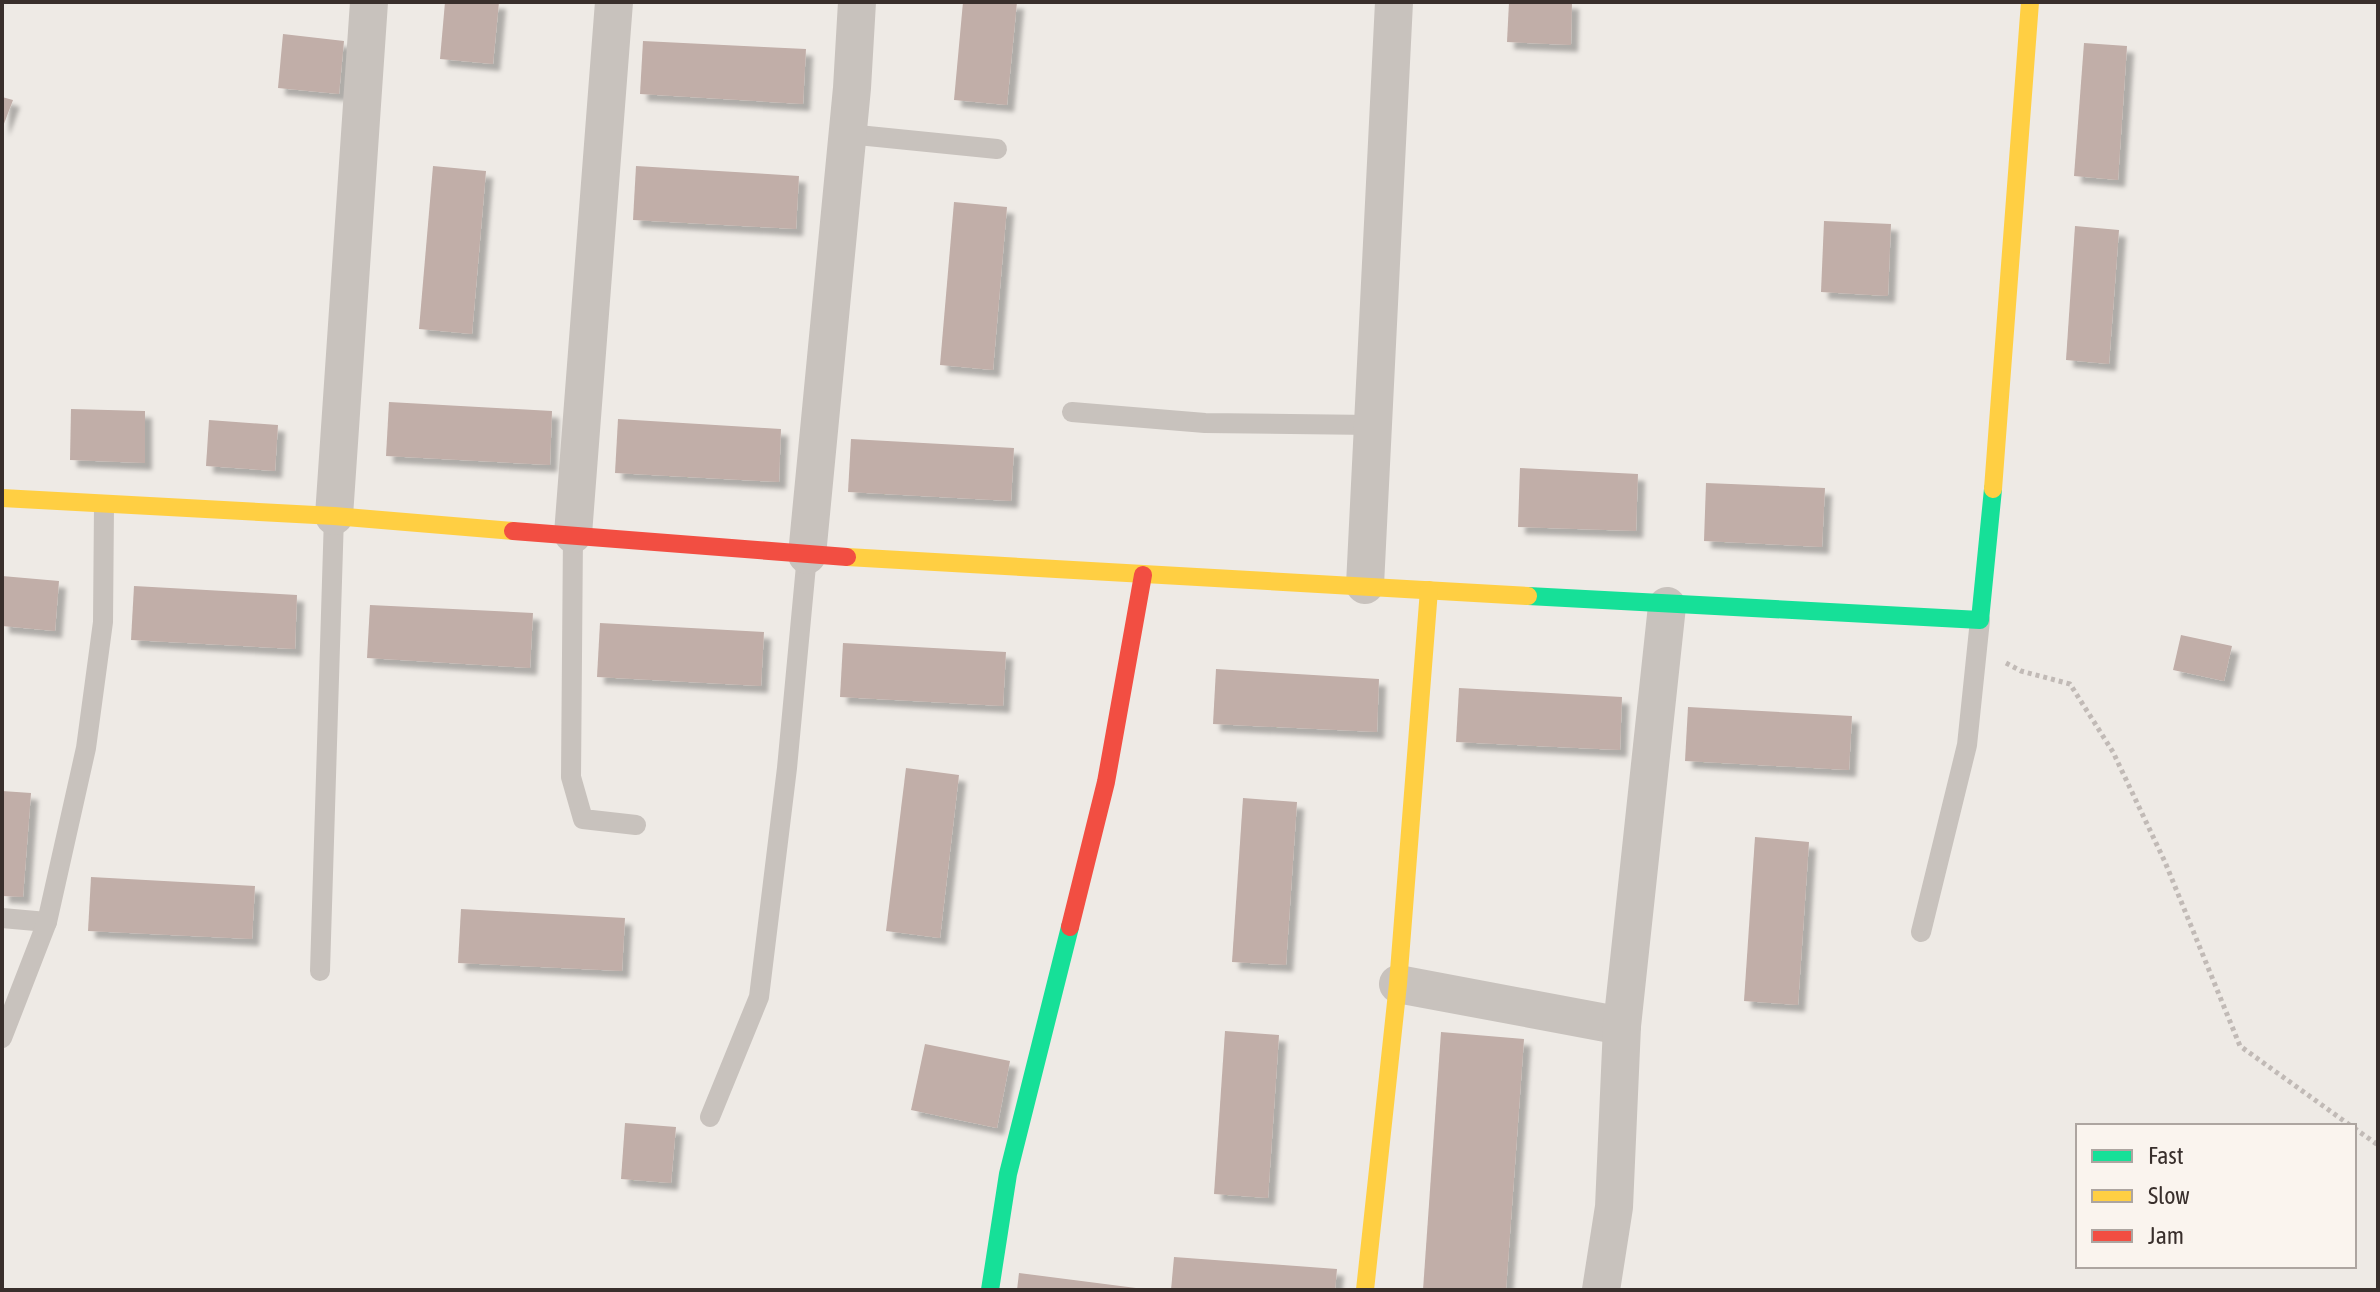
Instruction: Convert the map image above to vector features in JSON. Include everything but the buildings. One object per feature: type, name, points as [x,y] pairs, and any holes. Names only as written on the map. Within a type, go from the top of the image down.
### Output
[{"type":"street","points":[[334,516],[369,2]]},
{"type":"street","points":[[573,534],[614,2]]},
{"type":"street","points":[[807,555],[848,134],[857,2]]},
{"type":"street","points":[[1365,585],[1394,2]]},
{"type":"street","points":[[2,498],[104,506],[334,516],[807,555],[1365,585],[1667,606],[1980,620],[2030,2]]},
{"type":"street","points":[[990,1290],[1008,1174],[1106,782],[1143,575]]},
{"type":"street","points":[[1365,1290],[1398,984],[1429,590]]},
{"type":"street","points":[[1601,1290],[1614,1207],[1622,1026],[1667,606]]},
{"type":"street","points":[[1398,984],[1622,1026]]},
{"type":"lane","points":[[848,134],[997,149]]},
{"type":"lane","points":[[1072,412],[1205,423],[1373,425]]},
{"type":"lane","points":[[2,1038],[47,922],[86,748],[103,622],[104,506]]},
{"type":"lane","points":[[320,971],[334,516]]},
{"type":"lane","points":[[573,534],[571,777],[583,819],[636,825]]},
{"type":"lane","points":[[710,1117],[759,997],[787,768],[807,555]]},
{"type":"lane","points":[[1921,932],[1967,745],[1980,620]]},
{"type":"lane","points":[[2,918],[47,922]]},
{"type":"path","points":[[1977,647],[2021,671],[2070,684],[2113,752],[2165,862],[2240,1046],[2349,1124]]},
{"type":"path","points":[[2356,1129],[2378,1145]]},
{"type":"traffic: fast","points":[[1528,596],[1980,620],[1993,489]]},
{"type":"traffic: fast","points":[[990,1290],[1008,1174],[1070,927]]},
{"type":"traffic: slow","points":[[1993,489],[2030,2]]},
{"type":"traffic: slow","points":[[2,498],[334,516],[513,531]]},
{"type":"traffic: slow","points":[[847,557],[1528,596]]},
{"type":"traffic: slow","points":[[1365,1290],[1398,984],[1429,590]]},
{"type":"traffic: jam","points":[[513,531],[847,557]]},
{"type":"traffic: jam","points":[[1070,927],[1106,782],[1143,575]]}]
